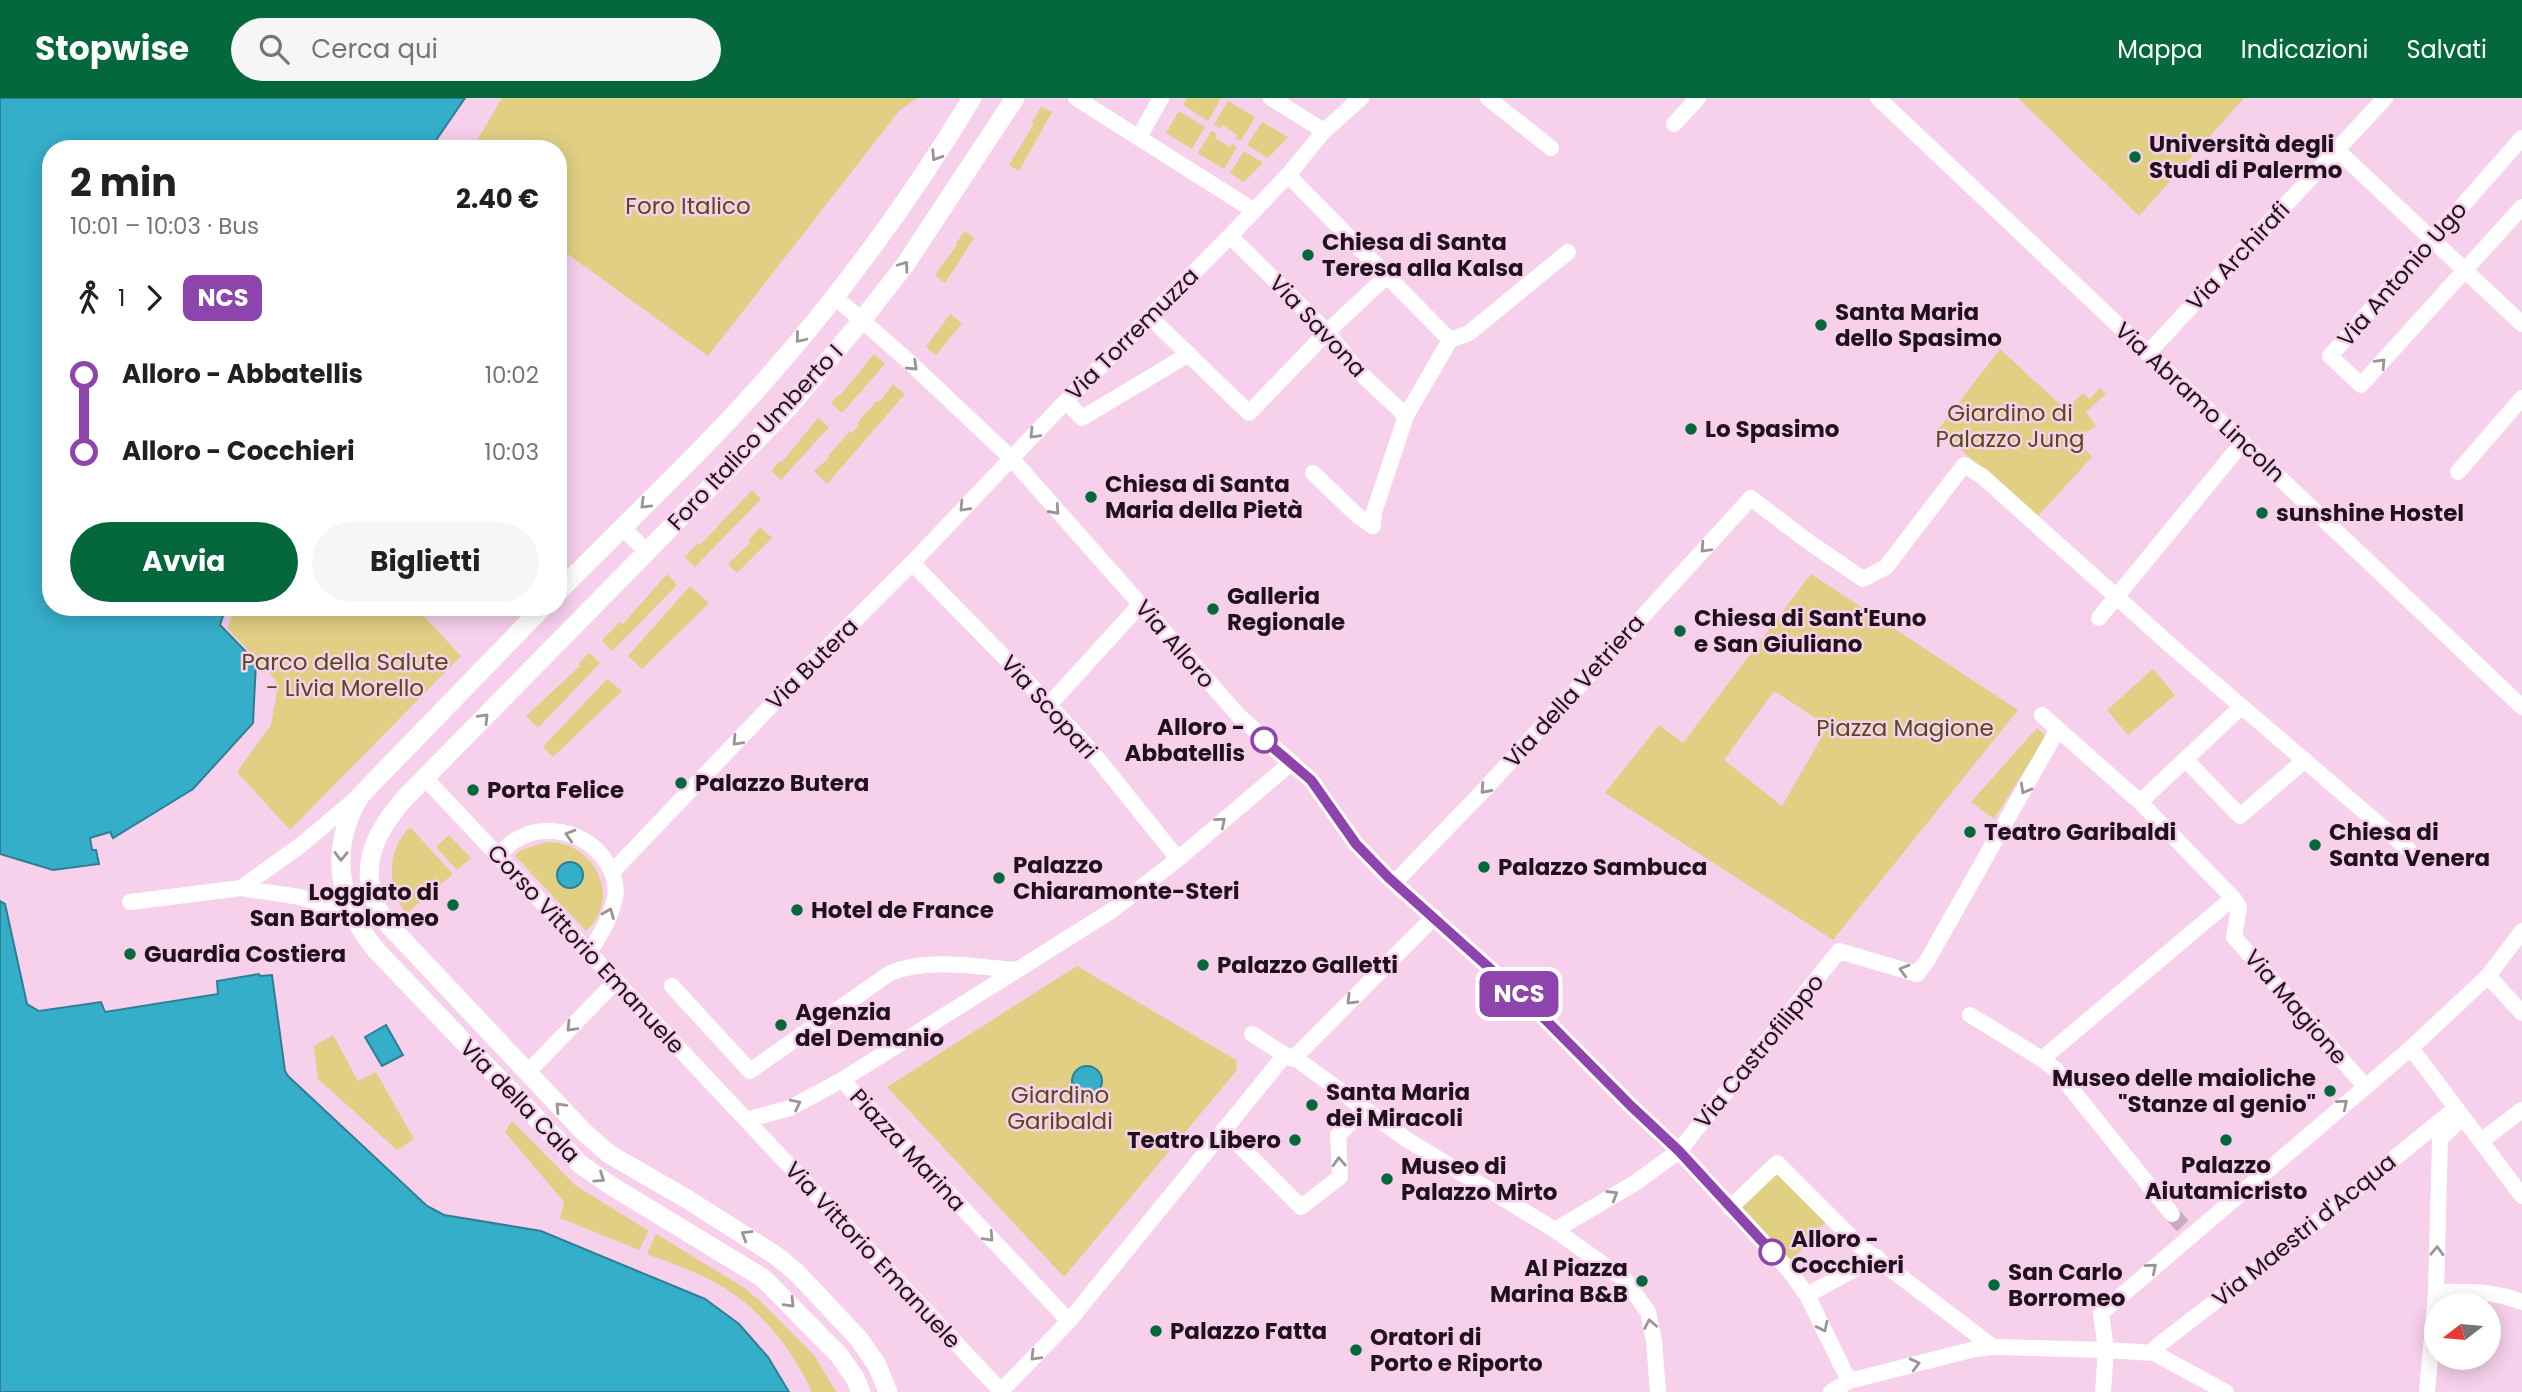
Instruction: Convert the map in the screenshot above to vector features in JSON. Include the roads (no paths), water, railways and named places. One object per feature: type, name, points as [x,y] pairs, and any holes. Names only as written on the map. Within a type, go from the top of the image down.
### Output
[{"type":"main road","name":"Foro Italico Umberto I","points":[[567,583],[760,386],[835,297],[891,223],[972,98]]},
{"type":"main road","name":"Foro Italico Umberto I","points":[[430,772],[774,423],[862,320],[927,233],[1015,98]]},
{"type":"main road","name":"Via della Cala","points":[[534,616],[360,796],[350,812],[341,848],[343,883],[356,923],[377,951],[580,1164],[763,1278],[839,1355],[855,1378],[860,1392]]},
{"type":"main road","name":"Via della Cala","points":[[430,772],[392,813],[380,829],[373,845],[370,876],[374,901],[384,920],[527,1073],[609,1154],[755,1241],[797,1273],[859,1339],[877,1365],[888,1392]]},
{"type":"street","points":[[1076,98],[1254,210]]},
{"type":"street","points":[[1139,137],[1161,98]]},
{"type":"street","points":[[1271,98],[1324,131]]},
{"type":"street","points":[[1488,98],[1551,148]]},
{"type":"street","points":[[1674,124],[1698,98]]},
{"type":"street","name":"Via Abramo Lincoln","points":[[1878,98],[2522,707]]},
{"type":"street","name":"Via Archirafi","points":[[2148,353],[2385,98]]},
{"type":"street","name":"Via Torremuzza","points":[[1011,458],[1230,236],[1351,102]]},
{"type":"street","name":"Via Antonio Ugo","points":[[2522,138],[2330,356],[2361,385],[2522,207]]},
{"type":"street","points":[[2337,150],[2522,324]]},
{"type":"street","points":[[1288,174],[1450,340]]},
{"type":"street","name":"Via Savona","points":[[1230,236],[1327,332],[1356,369],[1406,416]]},
{"type":"street","points":[[1313,473],[1373,526],[1374,512],[1406,416],[1450,340],[1469,333],[1568,252]]},
{"type":"street","points":[[1150,317],[1249,413],[1327,332],[1387,276]]},
{"type":"street","points":[[835,297],[862,320]]},
{"type":"street","name":"Via Alloro","points":[[862,320],[1011,458],[1239,716],[1311,780],[1356,844],[1395,883],[1533,1007],[1679,1151],[1788,1269],[1807,1295],[1849,1381]]},
{"type":"street","points":[[1066,401],[1082,418],[1189,354]]},
{"type":"street","points":[[2458,472],[2522,397]]},
{"type":"street","points":[[2099,618],[2243,442]]},
{"type":"street","name":"Via Butera","points":[[613,871],[1011,458]]},
{"type":"street","name":"Via della Vetriera","points":[[1395,883],[1484,790],[1751,498],[1863,579],[1885,567],[1964,465],[1982,476],[2116,596]]},
{"type":"street","points":[[622,527],[647,552]]},
{"type":"street","name":"Via Scopari","points":[[912,563],[1093,753],[1178,859]]},
{"type":"street","points":[[2116,596],[2235,702],[2409,850]]},
{"type":"street","points":[[1048,706],[1140,604]]},
{"type":"street","points":[[2140,802],[2186,760],[2235,702]]},
{"type":"street","points":[[2042,715],[2140,802],[2233,898],[2042,1059]]},
{"type":"street","name":"Via Castrofilippo","points":[[1555,1230],[1635,1183],[1679,1151],[1839,951],[1917,974],[1927,961],[2058,729]]},
{"type":"street","points":[[2186,760],[2240,816],[2305,760]]},
{"type":"street","name":"Piazza Marina","points":[[1069,1321],[842,1080],[1111,911],[1178,859],[1291,763]]},
{"type":"street","name":"Corso Vittorio Emanuele","points":[[430,772],[498,856],[746,1120]]},
{"type":"street","points":[[241,888],[360,796]]},
{"type":"street","points":[[498,856],[514,841],[530,834],[559,831],[584,839],[595,847],[613,871],[615,896],[597,941],[589,952]]},
{"type":"street","points":[[130,902],[241,888],[299,897],[333,909],[356,923]]},
{"type":"street","name":"Via Magione","points":[[2233,898],[2239,907],[2234,937],[2365,1086]]},
{"type":"street","points":[[1000,1391],[1069,1321],[1224,1130],[1289,1057],[1434,917]]},
{"type":"street","points":[[2103,1392],[2106,1350],[2101,1313],[2182,1225],[2411,1048],[2488,976],[2522,931]]},
{"type":"street","points":[[672,986],[750,1071],[890,972],[904,967],[947,964],[1017,971]]},
{"type":"street","points":[[2488,976],[2522,1013]]},
{"type":"street","points":[[527,1073],[615,981]]},
{"type":"street","points":[[1970,1015],[2056,1070],[2182,1225]]},
{"type":"street","points":[[1252,1034],[1416,1146],[1555,1230],[1625,1280],[1648,1312],[1654,1341],[1658,1392]]},
{"type":"street","points":[[2411,1048],[2522,1196]]},
{"type":"street","points":[[746,1120],[790,1108],[842,1080]]},
{"type":"street","points":[[1224,1130],[1301,1207],[1340,1177],[1338,1135],[1363,1110]]},
{"type":"street","points":[[2481,1141],[2522,1110]]},
{"type":"street","points":[[2427,1392],[2436,1292],[2440,1139],[2460,1112]]},
{"type":"street","name":"Via Maestri d'Acqua","points":[[2154,1353],[2156,1347],[2460,1112]]},
{"type":"street","name":"Via Vittorio Emanuele","points":[[746,1120],[1000,1391]]},
{"type":"street","points":[[1730,1208],[1777,1163],[1859,1245],[1993,1348]]},
{"type":"street","points":[[1807,1295],[1878,1258]]},
{"type":"street","points":[[2436,1292],[2487,1293],[2522,1302]]},
{"type":"street","points":[[1831,1392],[1849,1381],[1975,1349],[1993,1348],[2154,1353],[2226,1392]]},
{"type":"water","points":[[0,98],[465,98],[436,140],[42,140],[42,616],[223,616],[220,625],[256,662],[253,723],[193,789],[113,838],[110,832],[90,838],[99,864],[53,870],[0,854]]},
{"type":"water","points":[[570,862],[579,866],[583,875],[579,884],[570,888],[561,884],[557,875],[561,866]]},
{"type":"water","points":[[0,901],[5,904],[27,1004],[39,1011],[101,1002],[105,1012],[218,994],[217,981],[259,974],[272,975],[285,1071],[288,1076],[427,1206],[444,1215],[541,1231],[705,1299],[739,1324],[768,1357],[789,1392],[0,1392]]},
{"type":"water","points":[[386,1025],[403,1055],[382,1066],[365,1037]]},
{"type":"water","points":[[1087,1066],[1098,1070],[1102,1081],[1098,1092],[1087,1096],[1076,1092],[1072,1081],[1076,1070]]},
{"type":"tunnel","points":[[2172,1214],[2183,1226]]},
{"type":"place","name":"Università degli Studi di Palermo","points":[[2135,157]]},
{"type":"place","name":"Chiesa di Santa Teresa alla Kalsa","points":[[1308,255]]},
{"type":"place","name":"Santa Maria dello Spasimo","points":[[1821,325]]},
{"type":"place","name":"Lo Spasimo","points":[[1691,429]]},
{"type":"place","name":"Chiesa di Santa Maria della Pietà","points":[[1091,497]]},
{"type":"place","name":"sunshine Hostel","points":[[2262,513]]},
{"type":"place","name":"Galleria Regionale","points":[[1213,609]]},
{"type":"place","name":"Chiesa di Sant'Euno e San Giuliano","points":[[1680,631]]},
{"type":"place","name":"Alloro - Abbatellis","points":[[1264,740]]},
{"type":"place","name":"Palazzo Butera","points":[[681,783]]},
{"type":"place","name":"Porta Felice","points":[[473,790]]},
{"type":"place","name":"Teatro Garibaldi","points":[[1970,832]]},
{"type":"place","name":"Chiesa di Santa Venera","points":[[2315,845]]},
{"type":"place","name":"Palazzo Sambuca","points":[[1484,867]]},
{"type":"place","name":"Palazzo Chiaramonte-Steri","points":[[999,878]]},
{"type":"place","name":"Loggiato di San Bartolomeo","points":[[453,905]]},
{"type":"place","name":"Hotel de France","points":[[797,910]]},
{"type":"place","name":"Guardia Costiera","points":[[130,954]]},
{"type":"place","name":"Palazzo Galletti","points":[[1203,965]]},
{"type":"place","name":"Agenzia del Demanio","points":[[781,1025]]},
{"type":"place","name":"Museo delle maioliche \"Stanze al genio\"","points":[[2330,1091]]},
{"type":"place","name":"Santa Maria dei Miracoli","points":[[1312,1105]]},
{"type":"place","name":"Teatro Libero","points":[[1295,1140]]},
{"type":"place","name":"Palazzo Aiutamicristo","points":[[2226,1140]]},
{"type":"place","name":"Museo di Palazzo Mirto","points":[[1387,1179]]},
{"type":"place","name":"Alloro - Cocchieri","points":[[1772,1252]]},
{"type":"place","name":"Al Piazza Marina B&B","points":[[1642,1281]]},
{"type":"place","name":"San Carlo Borromeo","points":[[1994,1285]]},
{"type":"place","name":"Palazzo Fatta","points":[[1156,1331]]},
{"type":"place","name":"Oratori di Porto e Riporto","points":[[1356,1350]]},
{"type":"park label","name":"Foro Italico","points":[[688,206]]},
{"type":"park label","name":"Giardino di Palazzo Jung","points":[[2010,426]]},
{"type":"park label","name":"Parco della Salute - Livia Morello","points":[[345,675]]},
{"type":"park label","name":"Piazza Magione","points":[[1905,728]]},
{"type":"park label","name":"Giardino Garibaldi","points":[[1060,1108]]}]
